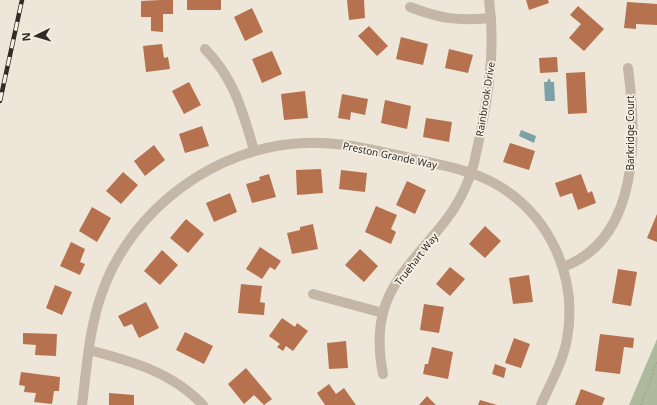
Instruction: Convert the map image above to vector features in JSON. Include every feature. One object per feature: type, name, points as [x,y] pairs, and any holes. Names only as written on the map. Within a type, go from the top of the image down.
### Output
[{"type":"street","name":"Rainbrook Drive","points":[[471,174],[491,74],[492,48],[489,0]]},
{"type":"street","points":[[410,7],[453,20],[491,18]]},
{"type":"street","points":[[205,49],[220,65],[231,83],[240,104],[254,150]]},
{"type":"street","name":"Barkridge Court","points":[[563,267],[588,255],[604,236],[616,215],[628,185],[632,148],[628,68]]},
{"type":"street","name":"Preston Grande Way","points":[[82,405],[95,314],[103,289],[125,246],[140,226],[155,210],[187,183],[207,170],[254,150],[301,143],[335,143],[373,150],[471,174],[492,182],[526,207],[536,218],[553,242],[563,267],[569,297],[567,341],[541,405]]},
{"type":"street","name":"Truehart Way","points":[[383,374],[379,354],[383,312],[396,283],[449,216],[471,174]]},
{"type":"street","points":[[314,294],[383,312]]},
{"type":"street","points":[[89,350],[150,368],[176,382],[203,405]]},
{"type":"path","points":[[641,405],[657,362]]},
{"type":"green space","points":[[657,339],[657,405],[629,405]]},
{"type":"water","points":[[549,78],[551,82],[554,82],[555,101],[545,101],[544,82],[547,82]]},
{"type":"water","points":[[521,130],[536,136],[534,143],[519,136]]},
{"type":"building","points":[[173,0],[173,14],[163,14],[163,32],[151,31],[151,17],[141,17],[141,1]]},
{"type":"building","points":[[187,0],[221,0],[221,10],[187,10]]},
{"type":"building","points":[[347,0],[364,0],[365,18],[349,20]]},
{"type":"building","points":[[526,0],[548,0],[549,3],[529,10]]},
{"type":"building","points":[[627,2],[657,4],[657,25],[636,24],[636,29],[624,28]]},
{"type":"building","points":[[578,6],[604,29],[584,51],[569,38],[581,24],[570,15]]},
{"type":"building","points":[[252,8],[263,32],[245,41],[234,17]]},
{"type":"building","points":[[369,26],[388,46],[377,56],[358,36]]},
{"type":"building","points":[[401,37],[428,44],[423,65],[396,59]]},
{"type":"building","points":[[162,44],[164,58],[168,57],[170,69],[146,72],[143,46]]},
{"type":"building","points":[[449,49],[473,55],[468,73],[445,68]]},
{"type":"building","points":[[272,51],[282,74],[262,83],[252,59]]},
{"type":"building","points":[[557,57],[558,72],[540,73],[539,58]]},
{"type":"building","points":[[585,72],[587,113],[568,114],[566,73]]},
{"type":"building","points":[[189,82],[201,105],[184,114],[172,91]]},
{"type":"building","points":[[305,91],[308,118],[284,120],[281,94]]},
{"type":"building","points":[[342,94],[368,99],[365,115],[351,112],[350,120],[338,118]]},
{"type":"building","points":[[385,100],[411,106],[407,129],[381,123]]},
{"type":"building","points":[[426,118],[452,122],[449,142],[423,137]]},
{"type":"building","points":[[202,126],[209,146],[185,153],[179,134]]},
{"type":"building","points":[[510,143],[535,151],[529,170],[503,162]]},
{"type":"building","points":[[154,145],[165,160],[145,176],[134,161]]},
{"type":"building","points":[[321,169],[323,193],[297,195],[296,170]]},
{"type":"building","points":[[341,170],[367,173],[365,192],[339,189]]},
{"type":"building","points":[[123,172],[138,185],[121,204],[106,191]]},
{"type":"building","points":[[269,174],[276,197],[252,203],[246,184],[260,180],[259,177]]},
{"type":"building","points":[[581,174],[588,193],[592,191],[596,203],[578,210],[572,193],[560,197],[555,183]]},
{"type":"building","points":[[407,181],[426,190],[415,214],[396,205]]},
{"type":"building","points":[[230,193],[237,212],[214,222],[206,203]]},
{"type":"building","points":[[376,206],[397,215],[391,229],[396,232],[391,244],[365,232]]},
{"type":"building","points":[[92,207],[111,218],[97,242],[79,231]]},
{"type":"building","points":[[657,214],[657,242],[647,238]]},
{"type":"building","points":[[186,219],[204,234],[188,253],[170,238]]},
{"type":"building","points":[[313,224],[318,249],[292,254],[287,233],[300,230],[300,227]]},
{"type":"building","points":[[485,226],[501,241],[485,258],[469,244]]},
{"type":"building","points":[[71,242],[85,249],[80,262],[85,264],[80,275],[60,266]]},
{"type":"building","points":[[260,247],[281,261],[275,270],[270,267],[262,279],[246,269]]},
{"type":"building","points":[[360,249],[378,266],[364,282],[345,265]]},
{"type":"building","points":[[162,250],[178,265],[160,285],[144,271]]},
{"type":"building","points":[[450,267],[465,279],[450,296],[436,284]]},
{"type":"building","points":[[618,269],[637,272],[631,306],[612,303]]},
{"type":"building","points":[[529,275],[533,302],[513,304],[509,278]]},
{"type":"building","points":[[241,284],[262,286],[260,302],[265,303],[264,315],[238,313]]},
{"type":"building","points":[[55,285],[72,292],[62,315],[46,308]]},
{"type":"building","points":[[146,302],[159,328],[139,338],[132,324],[124,327],[118,316]]},
{"type":"building","points":[[424,304],[444,307],[439,333],[420,330]]},
{"type":"building","points":[[282,318],[295,327],[297,323],[308,331],[293,351],[286,346],[283,351],[277,347],[280,344],[269,336]]},
{"type":"building","points":[[185,332],[213,346],[204,364],[176,350]]},
{"type":"building","points":[[23,333],[57,334],[56,356],[35,355],[36,345],[23,344]]},
{"type":"building","points":[[600,334],[634,338],[633,348],[624,347],[620,374],[595,371]]},
{"type":"building","points":[[514,338],[530,344],[521,368],[505,363]]},
{"type":"building","points":[[346,341],[348,368],[329,369],[327,343]]},
{"type":"building","points":[[432,347],[453,352],[448,379],[423,374],[425,364],[428,364]]},
{"type":"building","points":[[495,364],[506,368],[504,378],[492,374]]},
{"type":"building","points":[[246,368],[272,399],[264,405],[254,395],[244,404],[228,384]]},
{"type":"building","points":[[21,372],[60,377],[59,391],[54,391],[52,404],[34,402],[36,393],[24,392],[25,386],[19,385]]},
{"type":"building","points":[[329,384],[336,394],[344,388],[356,405],[325,405],[317,393]]},
{"type":"building","points":[[581,389],[605,398],[602,405],[575,405]]},
{"type":"building","points":[[109,393],[134,395],[134,405],[109,405]]},
{"type":"building","points":[[427,396],[436,405],[419,405]]},
{"type":"building","points":[[480,400],[497,405],[478,405]]},
{"type":"railway","points":[[0,101],[22,0]]}]
